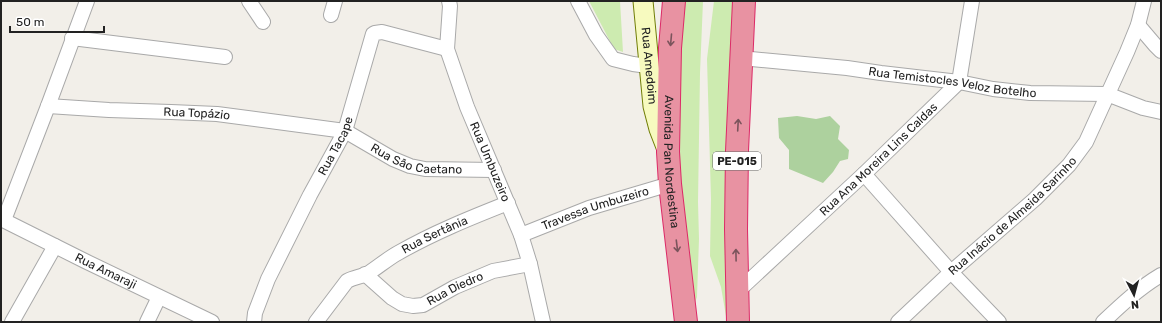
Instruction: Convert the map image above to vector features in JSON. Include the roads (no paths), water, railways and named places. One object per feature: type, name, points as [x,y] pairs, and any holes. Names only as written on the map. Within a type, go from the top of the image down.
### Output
[{"type":"highway","name":"Avenida Pan Nordestina","points":[[674,1],[670,48],[668,152],[670,184],[686,322]]},
{"type":"highway","name":"PE-015","points":[[738,322],[736,229],[737,151],[744,1]]},
{"type":"main road","name":"Rua Amedoim","points":[[643,1],[653,106],[659,129],[668,152]]},
{"type":"street","points":[[3,220],[87,1]]},
{"type":"street","points":[[248,1],[263,22]]},
{"type":"street","points":[[331,15],[335,1]]},
{"type":"street","name":"Rua Umbuzeiro","points":[[449,1],[450,6],[447,49],[467,107],[521,235],[530,264],[544,322]]},
{"type":"street","points":[[578,1],[596,35],[613,59],[648,66]]},
{"type":"street","points":[[960,82],[972,1]]},
{"type":"street","name":"Rua Inácio de Almeida Sarinho","points":[[898,322],[951,272],[1035,199],[1069,165],[1086,142],[1138,25],[1144,1]]},
{"type":"street","points":[[1138,25],[1161,51]]},
{"type":"street","name":"Rua Tacape","points":[[254,322],[255,314],[268,280],[310,195],[345,131],[373,34],[382,32],[447,49]]},
{"type":"street","points":[[72,38],[225,57]]},
{"type":"street","name":"Rua Temistocles Veloz Botelho","points":[[741,58],[847,68],[960,82],[993,89],[1030,93],[1107,94],[1143,108],[1161,112]]},
{"type":"street","name":"Rua Ana Moreira Lins Caldas","points":[[737,292],[960,82]]},
{"type":"street","name":"Rua Topázio","points":[[48,106],[217,114],[345,131]]},
{"type":"street","name":"Rua São Caetano","points":[[345,131],[393,159],[410,166],[425,169],[494,170]]},
{"type":"street","points":[[864,174],[951,272],[1000,322]]},
{"type":"street","name":"Travessa Umbuzeiro","points":[[521,235],[589,208],[670,184]]},
{"type":"street","name":"Rua Sertânia","points":[[316,322],[347,281],[366,274],[397,254],[437,232],[508,203]]},
{"type":"street","name":"Rua Amaraji","points":[[3,220],[212,322]]},
{"type":"street","points":[[12,322],[55,246]]},
{"type":"street","name":"Rua Diedro","points":[[366,274],[392,298],[402,304],[413,306],[423,305],[455,287],[493,271],[530,264]]},
{"type":"street","points":[[1103,322],[1130,297],[1161,275]]},
{"type":"street","points":[[148,322],[159,297]]}]
